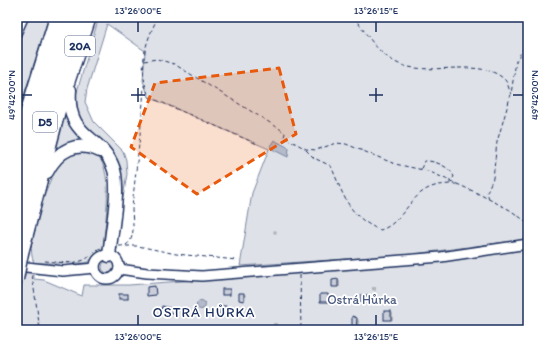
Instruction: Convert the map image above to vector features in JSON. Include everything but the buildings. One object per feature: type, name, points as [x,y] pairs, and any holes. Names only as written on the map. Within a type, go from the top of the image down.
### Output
[{"type":"highway","points":[[17,143],[56,17]]},
{"type":"highway","name":"D5","points":[[17,187],[39,103],[68,17]]},
{"type":"highway","name":"D5","points":[[17,229],[50,105],[78,17]]},
{"type":"highway","name":"20A","points":[[17,279],[37,192],[71,74],[90,17]]},
{"type":"highway","points":[[71,74],[69,102],[73,119],[82,132],[105,154],[112,164],[116,177],[110,250]]},
{"type":"highway","points":[[37,192],[53,161],[63,151],[81,146],[91,147],[105,154]]},
{"type":"main road","points":[[119,269],[147,273],[202,276],[441,257],[528,244]]},
{"type":"main road","points":[[110,250],[116,259],[119,269],[115,276],[105,279],[98,275],[95,268],[99,259],[110,250]]},
{"type":"main road","points":[[17,266],[63,271],[95,268]]},
{"type":"street","points":[[17,35],[25,17]]},
{"type":"path","points":[[126,246],[133,234],[132,211],[140,152],[144,60],[148,37],[158,17]]},
{"type":"path","points":[[354,17],[380,52],[399,64],[421,68],[466,68],[492,71],[506,80],[510,94]]},
{"type":"path","points":[[489,200],[487,192],[493,178],[497,142],[510,94],[516,61],[528,41]]},
{"type":"path","points":[[144,60],[157,59],[174,64],[280,129],[284,133],[284,137],[306,149],[314,158],[331,166],[350,209],[360,218],[380,230],[387,228],[411,202],[426,189],[450,184],[459,184]]},
{"type":"path","points":[[144,84],[149,97],[258,144]]},
{"type":"path","points":[[306,149],[316,150],[336,142],[346,144],[395,164],[421,169],[450,180],[489,200],[528,223]]},
{"type":"path","points":[[421,169],[424,161],[433,161],[453,174],[454,177],[450,180],[450,184]]},
{"type":"path","points":[[528,164],[524,178],[525,186],[528,190]]},
{"type":"path","points":[[42,261],[79,262],[87,258],[98,249],[110,250],[126,246],[138,246],[176,254],[237,260]]},
{"type":"path","points":[[30,268],[39,329]]},
{"type":"path","points":[[300,268],[301,330]]},
{"type":"path","points":[[36,330],[48,330]]},
{"type":"highlighted area","points":[[279,68],[296,134],[197,194],[131,147],[155,83]]},
{"type":"green space","points":[[28,17],[49,17],[17,117],[17,40]]},
{"type":"green space","points":[[99,17],[528,17],[528,239],[407,255],[240,266],[252,193],[269,149],[149,97],[143,81],[145,51],[107,24],[87,89],[85,102],[94,122],[123,151],[126,160],[127,174],[116,240],[117,249],[115,238],[121,174],[118,164],[110,150],[79,125],[73,105]]},
{"type":"green space","points":[[64,111],[86,142],[72,142],[60,148],[52,155]]},
{"type":"green space","points":[[70,151],[92,151],[100,158],[104,169],[107,182],[107,212],[103,250],[87,263],[34,263],[32,243],[37,218],[53,173],[57,165]]},
{"type":"green space","name":"Ostrá Hůrka","points":[[528,249],[528,330],[17,330],[19,299],[26,270],[34,271],[34,279],[44,280],[82,296],[84,285],[129,285],[421,263]]},
{"type":"green space","points":[[108,261],[112,263],[114,267],[112,271],[108,273],[104,271],[102,267],[104,263]]},
{"type":"water","points":[[274,140],[289,148],[288,157],[272,149],[270,146]]},
{"type":"water","points":[[201,300],[206,305],[201,310],[196,305]]},
{"type":"district","name":"OSTRÁ HŮRKA","points":[[204,312]]}]
